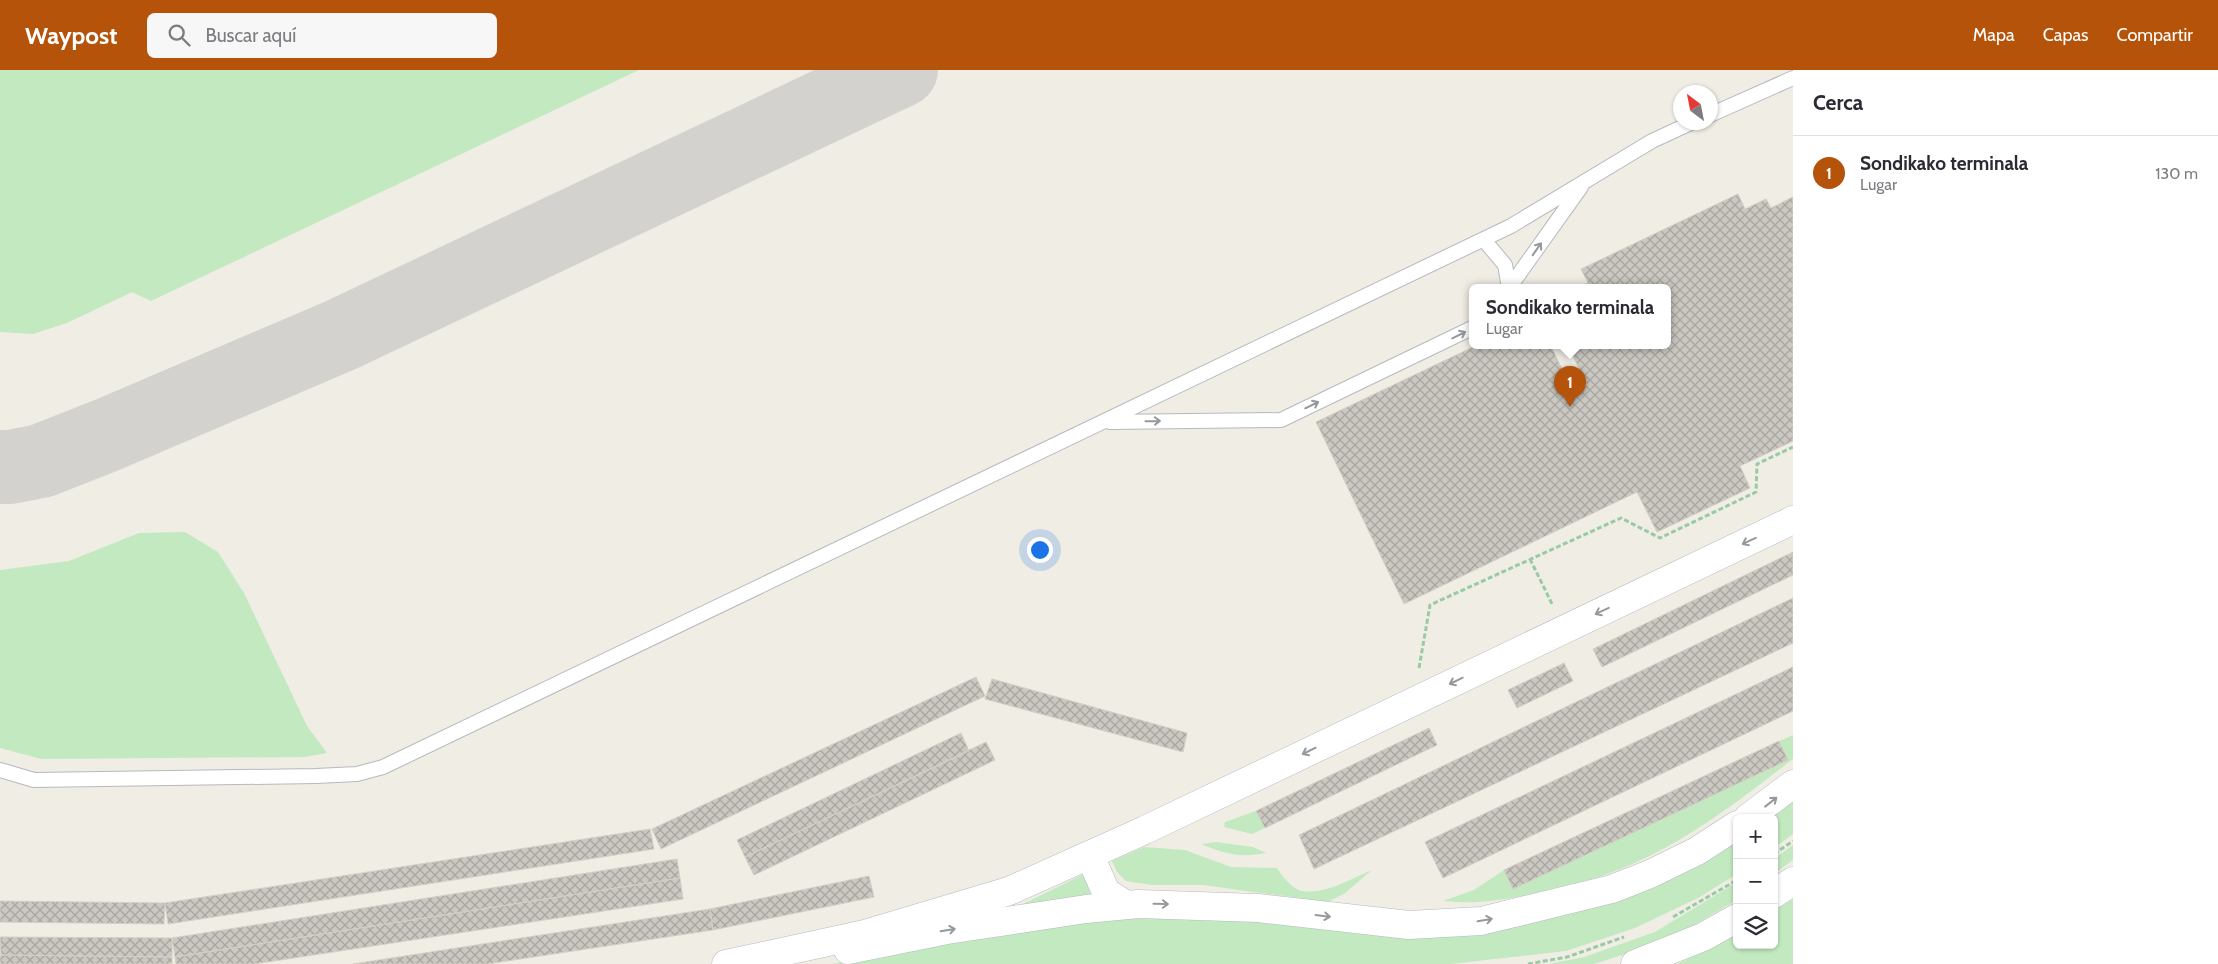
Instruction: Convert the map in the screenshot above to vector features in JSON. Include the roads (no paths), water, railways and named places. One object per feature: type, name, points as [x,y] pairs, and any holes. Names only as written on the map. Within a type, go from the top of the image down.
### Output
[{"type":"street","points":[[726,964],[864,934],[1010,891],[1090,856],[1793,520]]},
{"type":"street","points":[[1753,814],[1793,784]]},
{"type":"street","points":[[780,964],[947,930],[1086,908],[1126,905],[1188,904],[1258,908],[1409,925],[1481,922],[1612,889],[1650,874],[1697,851],[1733,828]]},
{"type":"street","points":[[1090,856],[1106,892],[1126,905]]},
{"type":"street","points":[[1778,891],[1793,881]]},
{"type":"street","points":[[1636,964],[1703,937],[1733,920]]},
{"type":"lane","points":[[1718,111],[1793,78]]},
{"type":"lane","points":[[0,770],[34,780],[316,776],[357,774],[383,767],[1484,240],[1511,226],[1652,141],[1676,130]]},
{"type":"lane","points":[[1512,284],[1585,181]]},
{"type":"lane","points":[[1484,240],[1504,265],[1508,284]]},
{"type":"lane","points":[[1104,422],[1281,420],[1469,329]]},
{"type":"place","name":"Sondikako terminala","points":[[1570,407]]}]
